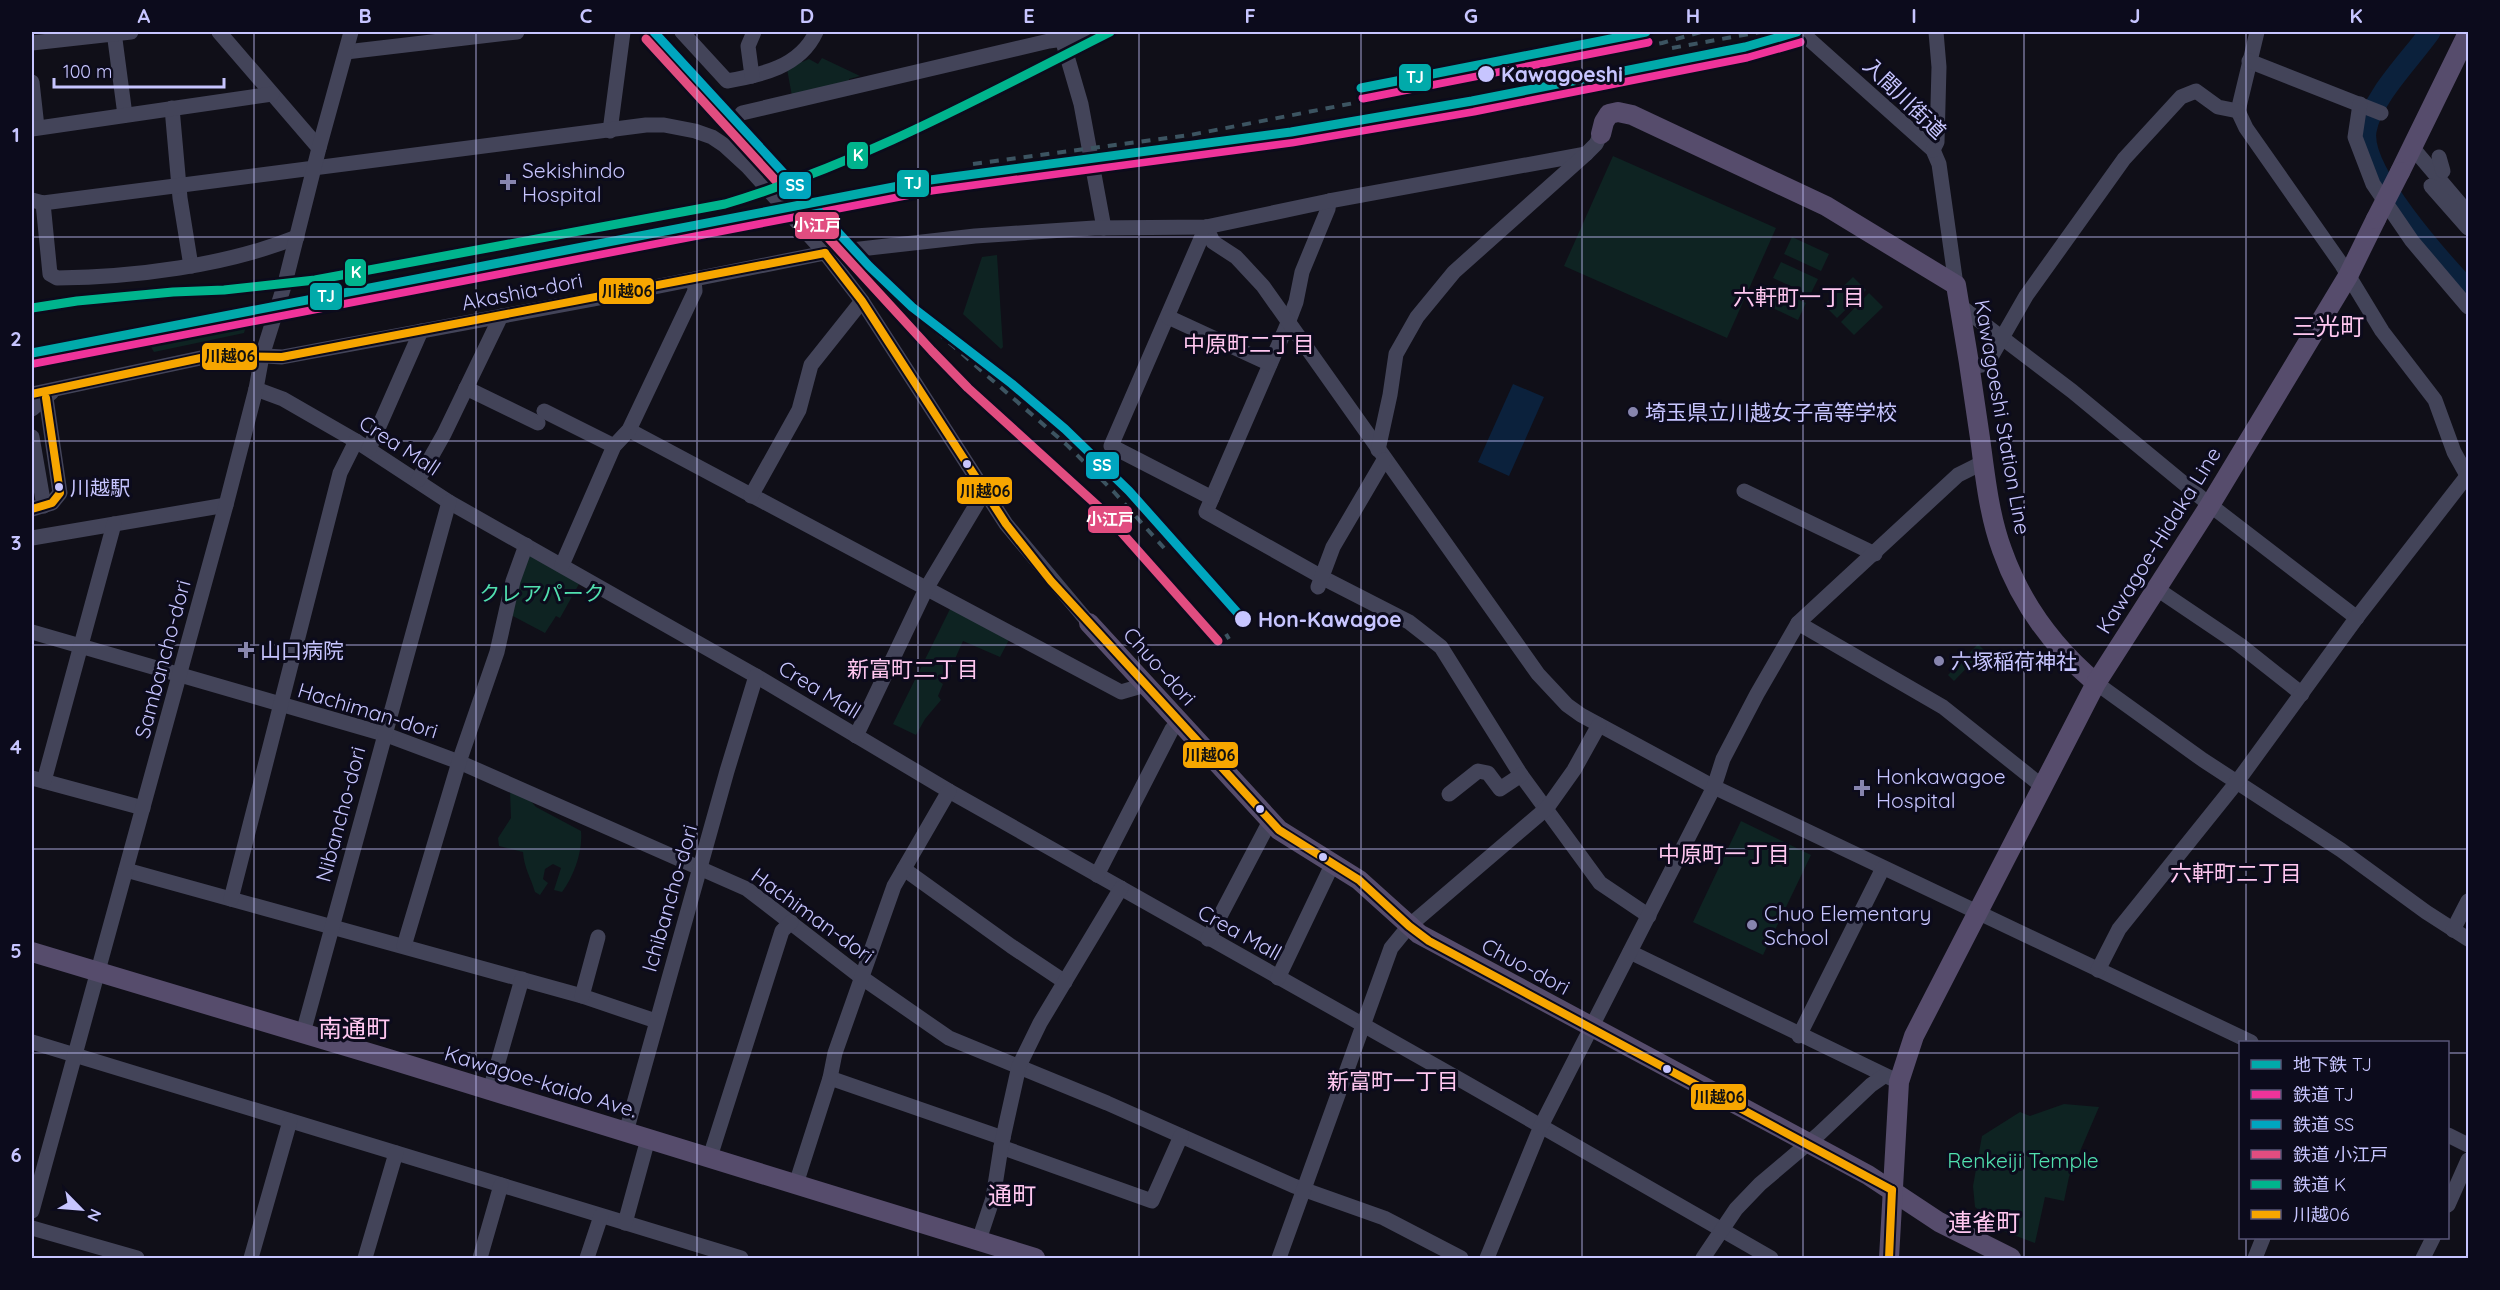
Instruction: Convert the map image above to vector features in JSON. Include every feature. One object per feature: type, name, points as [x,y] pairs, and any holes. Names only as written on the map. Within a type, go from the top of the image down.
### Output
[{"type":"main road","name":"Kawagoe-Hidaka Line","points":[[1889,1258],[1892,1190],[1891,1079],[2096,683],[2210,505],[2348,276],[2469,33]]},
{"type":"main road","name":"Kawagoeshi Station Line","points":[[1601,134],[1609,114],[1618,112],[1632,115],[1817,202],[1956,285],[1984,462],[2001,548],[2022,594],[2049,637],[2063,654],[2096,683]]},
{"type":"main road","name":"Chuo-dori","points":[[1089,623],[1286,836],[1359,880],[1409,926],[1430,941],[1892,1190],[1939,1222],[2011,1258]]},
{"type":"main road","name":"Kawagoe-kaido Ave.","points":[[32,952],[1035,1258]]},
{"type":"street","points":[[32,43],[131,32]]},
{"type":"street","points":[[219,32],[319,148]]},
{"type":"street","name":"Sambancho-dori","points":[[32,1211],[226,505],[256,389],[262,356],[297,237],[350,32]]},
{"type":"street","points":[[346,52],[422,41],[517,32]]},
{"type":"street","points":[[610,130],[623,32]]},
{"type":"street","points":[[682,32],[727,81],[783,66],[799,54],[816,32]]},
{"type":"street","points":[[752,76],[748,46],[754,32]]},
{"type":"street","points":[[742,112],[1061,35],[1083,32]]},
{"type":"street","name":"入間川街道","points":[[1801,32],[1933,150],[1939,164],[1956,285]]},
{"type":"street","points":[[1933,150],[1937,142],[1938,121],[1939,67],[1936,32]]},
{"type":"street","points":[[2098,970],[2119,930],[2237,782],[2357,618],[2468,477],[2447,435],[2434,400],[2382,331],[2293,193],[2246,128],[2238,111],[2257,32]]},
{"type":"street","points":[[114,33],[125,115]]},
{"type":"street","points":[[1061,35],[1081,104],[1104,228]]},
{"type":"street","points":[[2249,61],[2381,113]]},
{"type":"street","points":[[32,82],[34,128],[272,94]]},
{"type":"street","points":[[1970,368],[1987,364],[2042,273],[2124,159],[2164,113],[2181,97],[2196,91],[2218,107],[2238,111]]},
{"type":"street","points":[[2363,105],[2355,137],[2373,184],[2412,241],[2469,306]]},
{"type":"street","points":[[172,108],[179,186],[191,266]]},
{"type":"street","points":[[297,237],[233,258],[191,266],[57,278],[50,274],[37,202],[179,186],[610,130],[663,125],[712,137],[735,154],[825,253],[862,301],[984,492],[1024,548],[1089,623]]},
{"type":"street","points":[[1320,581],[1333,547],[1381,455],[1396,354],[1417,317],[1454,272],[1586,154],[1596,144],[1601,134]]},
{"type":"street","points":[[2412,147],[2469,213]]},
{"type":"street","name":"Akashia-dori","points":[[44,394],[210,356],[230,354],[282,357],[694,280],[825,253],[975,236],[1104,228],[1206,226],[1586,154]]},
{"type":"street","points":[[2431,186],[2469,228]]},
{"type":"street","points":[[1329,201],[1328,209],[1302,272],[1296,302],[1288,323],[1206,512],[1320,581],[1409,622],[1441,647],[1521,775],[1605,888],[1649,916]]},
{"type":"street","points":[[1206,226],[1111,446],[1212,498]]},
{"type":"street","points":[[1206,226],[1213,242],[1236,257],[1249,269],[1538,674],[1567,705],[1599,725],[1714,787],[2249,1041]]},
{"type":"street","points":[[562,566],[614,446],[629,430],[695,291],[694,280]]},
{"type":"street","points":[[751,496],[799,410],[811,365],[862,301]]},
{"type":"street","points":[[1959,305],[2081,398],[2210,505],[2357,618]]},
{"type":"street","points":[[418,480],[501,316]]},
{"type":"street","points":[[1168,317],[1270,364]]},
{"type":"street","points":[[369,449],[421,331]]},
{"type":"street","points":[[466,388],[614,446]]},
{"type":"street","name":"Crea Mall","points":[[256,389],[283,399],[369,449],[449,502],[756,676],[949,791],[1771,1258]]},
{"type":"street","points":[[32,409],[44,394]]},
{"type":"street","points":[[32,437],[38,507],[56,500],[60,490],[44,394]]},
{"type":"street","points":[[629,430],[1121,692],[1145,685]]},
{"type":"street","points":[[231,899],[340,473],[356,441]]},
{"type":"street","points":[[1487,1258],[1541,1126],[1714,787],[1723,759],[1798,623],[1958,476],[1984,462]]},
{"type":"street","points":[[1744,491],[1875,554]]},
{"type":"street","points":[[856,736],[926,589],[984,492]]},
{"type":"street","name":"Nibancho-dori","points":[[303,1033],[449,502]]},
{"type":"street","points":[[32,538],[226,505]]},
{"type":"street","points":[[114,524],[81,648],[38,779],[143,808]]},
{"type":"street","points":[[404,946],[459,762],[470,736],[497,652],[513,581],[526,545]]},
{"type":"street","points":[[2157,589],[2240,645],[2302,694]]},
{"type":"street","points":[[1798,623],[1943,707],[2042,786]]},
{"type":"street","name":"Hachiman-dori","points":[[32,632],[384,734],[459,762],[747,889],[861,976],[948,1038],[1019,1066],[1303,1190],[1384,1218],[1461,1258]]},
{"type":"street","name":"Ichibancho-dori","points":[[626,1132],[756,676]]},
{"type":"street","points":[[2096,683],[2203,760],[2341,850],[2469,939]]},
{"type":"street","points":[[1097,875],[1172,729],[1179,722]]},
{"type":"street","points":[[1279,1258],[1391,948],[1409,926],[1547,808],[1574,770],[1599,725]]},
{"type":"street","points":[[1488,773],[1510,758]]},
{"type":"street","points":[[1449,795],[1478,771],[1488,773],[1500,789],[1521,775]]},
{"type":"street","points":[[796,1184],[830,1078],[831,1066],[894,886],[949,791]]},
{"type":"street","points":[[1208,939],[1270,821]]},
{"type":"street","points":[[1278,978],[1333,863]]},
{"type":"street","points":[[1799,1036],[1883,868]]},
{"type":"street","points":[[904,869],[1065,982]]},
{"type":"street","points":[[126,870],[582,996],[656,1021]]},
{"type":"street","points":[[979,1240],[993,1198],[1002,1142],[1019,1066],[1040,1023],[1121,888]]},
{"type":"street","points":[[2454,930],[2469,902]]},
{"type":"street","points":[[710,1157],[782,931],[790,922]]},
{"type":"street","points":[[582,996],[598,937]]},
{"type":"street","points":[[1630,952],[1891,1079]]},
{"type":"street","points":[[490,1090],[522,979]]},
{"type":"street","points":[[32,1042],[741,1258]]},
{"type":"street","points":[[830,1078],[1152,1201],[1181,1136]]},
{"type":"street","points":[[1702,1258],[1736,1209],[1760,1184],[1808,1144],[1870,1085],[1891,1079]]},
{"type":"street","points":[[251,1258],[290,1121]]},
{"type":"street","points":[[2449,1135],[2469,1145]]},
{"type":"street","points":[[625,1223],[648,1139]]},
{"type":"street","points":[[365,1258],[396,1153]]},
{"type":"street","points":[[2449,1203],[2469,1160]]},
{"type":"street","points":[[480,1258],[501,1185]]},
{"type":"street","points":[[587,1258],[602,1216]]},
{"type":"street","points":[[32,1228],[137,1258]]},
{"type":"street","points":[[2255,1258],[2263,1239]]},
{"type":"street","points":[[2423,1258],[2432,1239]]},
{"type":"green space","points":[[822,58],[860,76],[849,79],[849,85],[792,96],[787,69],[798,60],[802,62],[809,59],[818,64]]},
{"type":"green space","points":[[1613,156],[1776,228],[1727,338],[1564,266]]},
{"type":"green space","points":[[1792,237],[1829,254],[1821,271],[1784,254]]},
{"type":"green space","points":[[997,255],[1003,347],[1001,349],[963,314],[982,257]]},
{"type":"green space","points":[[1781,262],[1818,279],[1810,295],[1773,278]]},
{"type":"green space","points":[[1853,277],[1866,290],[1837,318],[1824,305]]},
{"type":"green space","points":[[1769,286],[1806,303],[1798,320],[1762,303]]},
{"type":"green space","points":[[1869,293],[1883,307],[1854,335],[1841,322]]},
{"type":"green space","points":[[247,323],[244,333],[154,352],[148,342]]},
{"type":"green space","name":"クレアパーク","points":[[527,552],[579,584],[560,618],[556,616],[545,633],[509,614]]},
{"type":"green space","points":[[952,605],[1011,636],[1000,657],[963,641],[950,670],[947,669],[940,682],[943,684],[938,696],[941,700],[925,719],[916,735],[893,724]]},
{"type":"green space","points":[[1978,644],[1984,650],[1954,681],[1948,675]]},
{"type":"green space","points":[[510,791],[528,798],[536,807],[581,831],[581,847],[577,863],[562,892],[554,890],[561,868],[553,864],[545,869],[543,879],[548,883],[540,895],[535,892],[523,852],[499,846],[498,838],[511,818]]},
{"type":"green space","points":[[1741,821],[1811,855],[1763,955],[1693,922]]},
{"type":"green space","name":"Renkeiji Temple","points":[[2064,1104],[2099,1107],[2069,1177],[2064,1201],[2045,1197],[2035,1243],[1995,1228],[1995,1224],[1975,1207],[1973,1186],[1982,1136],[2020,1112],[2030,1116]]},
{"type":"water","points":[[1513,384],[1544,397],[1509,476],[1478,462]]},
{"type":"waterway","points":[[2430,32],[2375,105],[2366,131],[2368,148],[2376,169],[2405,215],[2468,290]]},
{"type":"railway","points":[[973,164],[1190,135],[1662,43],[1701,32]]},
{"type":"railway","points":[[1672,48],[1760,32]]},
{"type":"railway","points":[[1112,155],[1159,147]]},
{"type":"railway","points":[[898,298],[1068,446],[1114,492],[1164,548]]},
{"type":"railway","points":[[1243,619],[1246,622]]},
{"type":"railway","points":[[1226,634],[1229,639]]},
{"type":"metro line","name":"TJ","points":[[1361,88],[1646,32]]},
{"type":"metro line","name":"TJ","points":[[32,353],[930,180],[1291,132],[1472,101],[1745,47],[1797,32]]},
{"type":"rail line","name":"SS","points":[[654,32],[869,266],[912,307],[1012,384],[1065,429],[1129,491],[1243,619]]},
{"type":"rail line","name":"K","points":[[32,308],[77,301],[173,292],[224,290],[315,280],[725,204],[825,169],[874,148],[968,104],[1110,32]]},
{"type":"rail line","name":"小江戸","points":[[646,39],[932,351],[968,388],[1099,507],[1218,641]]},
{"type":"rail line","name":"TJ","points":[[1363,98],[1648,42]]},
{"type":"rail line","name":"TJ","points":[[34,363],[932,190],[1292,142],[1474,111],[1747,57],[1800,42]]},
{"type":"transit line","name":"川越06","points":[[825,253],[862,301],[1006,524],[1051,581],[1279,830],[1359,880],[1409,926],[1429,941],[1892,1190]]},
{"type":"transit line","name":"川越06","points":[[32,394],[210,356],[282,357],[825,253]]},
{"type":"transit line","name":"川越06","points":[[32,509],[52,503],[60,493],[46,398]]},
{"type":"transit line","name":"川越06","points":[[1889,1258],[1892,1190]]},
{"type":"place","name":"Kawagoeshi","points":[[1486,74]]},
{"type":"place","name":"Sekishindo Hospital","points":[[508,182]]},
{"type":"place","name":"埼玉県立川越女子高等学校","points":[[1633,412]]},
{"type":"place","name":"川越駅","points":[[59,487]]},
{"type":"place","name":"Hon-Kawagoe","points":[[1243,619]]},
{"type":"place","name":"山口病院","points":[[246,650]]},
{"type":"place","name":"六塚稲荷神社","points":[[1939,661]]},
{"type":"place","name":"Honkawagoe Hospital","points":[[1862,788]]},
{"type":"place","name":"Chuo Elementary School","points":[[1752,925]]},
{"type":"district","name":"六軒町一丁目","points":[[1799,297]]},
{"type":"district","name":"三光町","points":[[2328,326]]},
{"type":"district","name":"中原町二丁目","points":[[1249,344]]},
{"type":"district","name":"新富町二丁目","points":[[913,669]]},
{"type":"district","name":"中原町一丁目","points":[[1724,854]]},
{"type":"district","name":"六軒町二丁目","points":[[2236,873]]},
{"type":"district","name":"南通町","points":[[354,1028]]},
{"type":"district","name":"新富町一丁目","points":[[1393,1081]]},
{"type":"district","name":"通町","points":[[1012,1195]]},
{"type":"district","name":"連雀町","points":[[1984,1222]]}]
